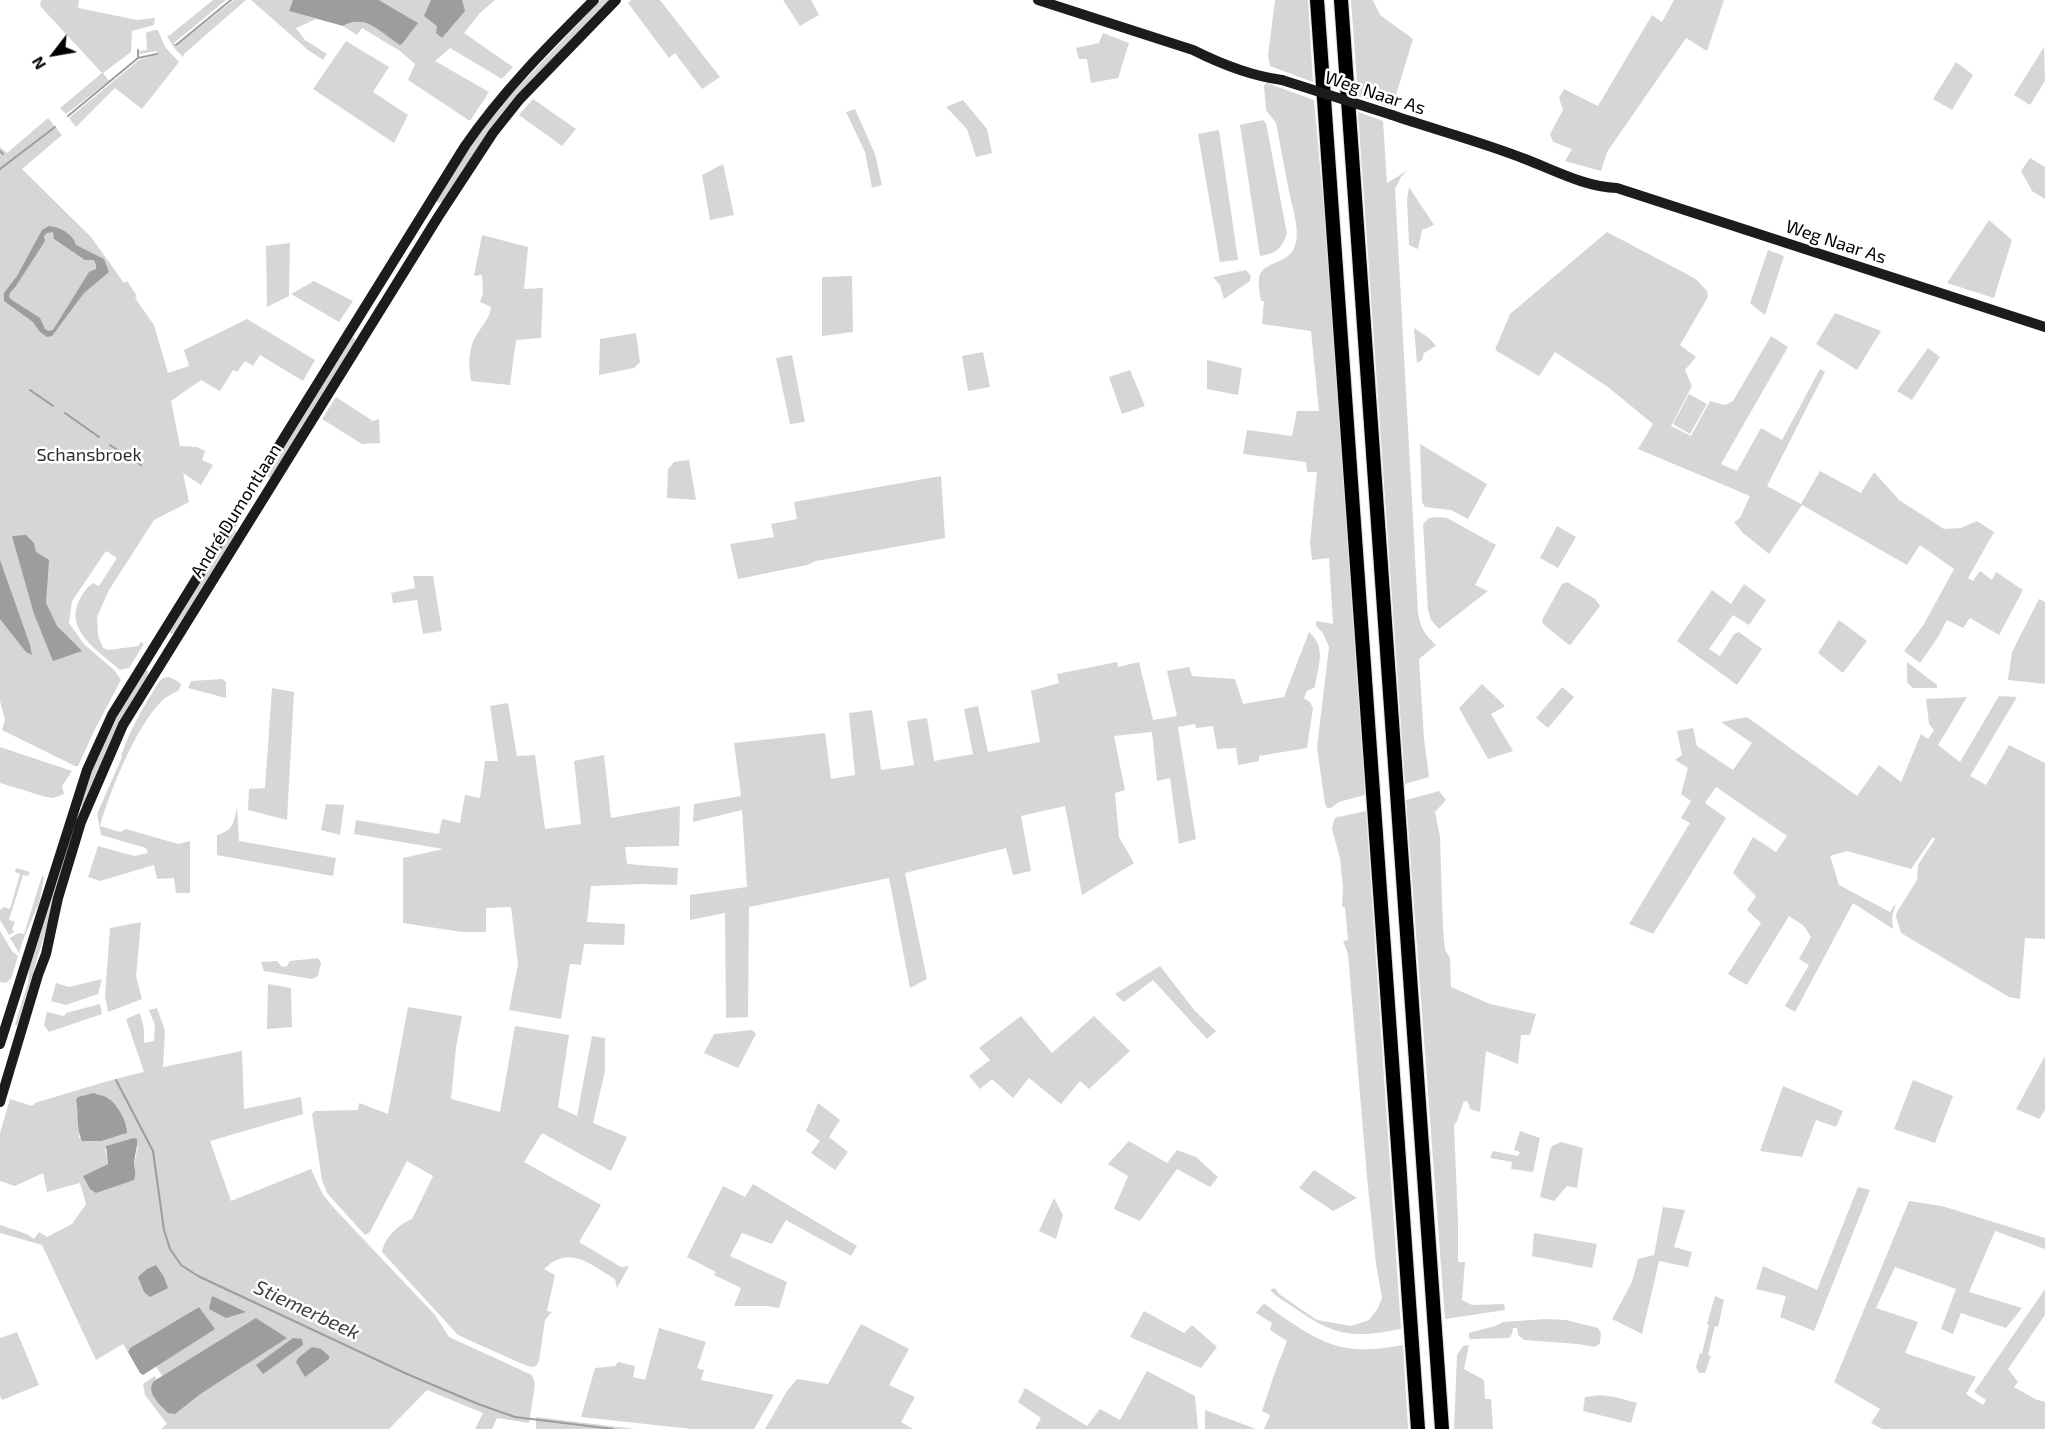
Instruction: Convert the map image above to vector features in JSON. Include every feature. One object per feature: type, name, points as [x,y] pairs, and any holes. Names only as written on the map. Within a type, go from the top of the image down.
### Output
[{"type":"highway","points":[[1317,0],[1418,1429]]},
{"type":"highway","points":[[1341,0],[1442,1429]]},
{"type":"main road","name":"André Dumontlaan","points":[[0,1044],[84,779],[111,715],[465,146],[487,114],[508,90],[594,0]]},
{"type":"main road","name":"André Dumontlaan","points":[[0,1102],[49,945],[58,898],[81,822],[123,725],[492,133],[520,99],[616,0]]},
{"type":"main road","name":"Weg Naar As","points":[[1038,0],[1193,50],[1265,70],[1282,80],[1527,159],[1573,177],[1609,188],[1617,188],[2045,327]]},
{"type":"green space","points":[[41,0],[79,0],[78,8],[137,20],[155,18],[154,25],[132,31],[131,52],[103,73],[109,81],[66,114],[60,108],[102,73],[40,6]]},
{"type":"green space","points":[[213,0],[226,0],[174,43],[176,46],[234,0],[246,0],[183,57],[167,36]]},
{"type":"green space","points":[[251,0],[293,0],[290,11],[316,19],[296,28],[305,40],[327,54],[323,60],[308,50]]},
{"type":"green space","points":[[379,0],[495,0],[480,13],[464,33],[513,67],[502,79],[450,48],[435,61],[489,92],[470,121],[408,80],[415,64],[400,51],[362,28],[357,35],[343,26],[351,23],[366,23],[400,45],[413,20]]},
{"type":"green space","points":[[601,0],[610,0],[551,61],[442,202],[436,201],[478,135],[501,105]]},
{"type":"green space","points":[[631,0],[660,0],[720,77],[702,89],[675,53],[669,58],[628,3]]},
{"type":"green space","points":[[783,0],[811,0],[819,15],[800,26]]},
{"type":"green space","points":[[1275,0],[1308,0],[1313,82],[1270,66],[1268,56]]},
{"type":"green space","points":[[1351,0],[1373,0],[1380,15],[1413,39],[1392,108],[1358,96]]},
{"type":"green space","points":[[1674,0],[1724,0],[1707,51],[1686,38],[1607,152],[1601,171],[1565,161],[1572,149],[1553,142],[1550,134],[1563,110],[1559,98],[1564,89],[1598,106],[1652,15],[1662,22]]},
{"type":"green space","points":[[158,30],[165,47],[179,62],[142,109],[115,88],[76,127],[69,118],[139,60],[158,55],[156,51],[140,54],[139,51],[147,50],[146,33]]},
{"type":"green space","points":[[1103,33],[1129,43],[1118,78],[1091,83],[1087,59],[1079,59],[1076,48],[1099,43]]},
{"type":"green space","points":[[346,41],[389,67],[373,92],[408,115],[394,143],[313,89]]},
{"type":"green space","points":[[2044,47],[2045,81],[2030,105],[2014,95]]},
{"type":"green space","points":[[1956,62],[1973,75],[1952,110],[1933,99]]},
{"type":"green space","points":[[1267,83],[1314,100],[1325,221],[1365,795],[1339,802],[1331,808],[1327,808],[1325,804],[1317,747],[1329,647],[1323,633],[1316,626],[1316,621],[1333,624],[1329,558],[1312,560],[1310,543],[1317,472],[1307,472],[1306,462],[1243,454],[1247,430],[1292,436],[1297,411],[1319,411],[1311,331],[1262,324],[1264,301],[1261,301],[1259,283],[1261,272],[1289,255],[1297,236],[1276,123],[1266,110],[1264,85]]},
{"type":"green space","points":[[533,99],[576,129],[562,146],[519,115]]},
{"type":"green space","points":[[963,100],[987,129],[992,153],[976,157],[967,129],[946,107]]},
{"type":"green space","points":[[855,109],[875,154],[882,185],[872,188],[865,152],[846,112]]},
{"type":"green space","points":[[1358,112],[1383,121],[1387,183],[1408,170],[1401,177],[1395,189],[1418,612],[1424,631],[1436,645],[1419,659],[1429,777],[1405,784]]},
{"type":"green space","name":"Schansbroek","points":[[48,118],[62,135],[22,169],[91,237],[124,283],[127,281],[137,296],[135,298],[154,325],[168,373],[189,366],[184,350],[247,319],[315,360],[303,381],[260,355],[253,366],[245,361],[237,372],[233,370],[220,391],[201,380],[171,401],[180,446],[197,447],[205,451],[202,460],[213,465],[201,485],[183,473],[189,502],[154,520],[109,590],[97,617],[98,636],[103,648],[109,650],[138,646],[141,642],[144,644],[129,668],[120,670],[103,656],[80,632],[76,622],[76,612],[83,593],[93,583],[99,586],[117,558],[106,551],[72,601],[69,623],[84,644],[115,671],[121,680],[78,766],[2,730],[5,720],[0,701],[0,147],[7,153]]},
{"type":"green space","points":[[1263,120],[1266,123],[1287,234],[1277,250],[1260,256],[1240,125]]},
{"type":"green space","points":[[1219,130],[1238,260],[1220,262],[1198,134]]},
{"type":"green space","points":[[2030,158],[2045,167],[2045,199],[2032,191],[2021,171]]},
{"type":"green space","points":[[723,164],[734,215],[710,220],[702,175]]},
{"type":"green space","points":[[1409,187],[1434,225],[1422,230],[1418,249],[1409,245],[1407,200]]},
{"type":"green space","points":[[1989,220],[2012,240],[1994,298],[1947,283]]},
{"type":"green space","points":[[1607,232],[1696,279],[1707,291],[1708,297],[1680,345],[1696,357],[1685,370],[1692,386],[1671,426],[1691,436],[1710,401],[1725,405],[1733,401],[1771,336],[1788,347],[1721,464],[1737,471],[1761,428],[1782,440],[1820,369],[1825,372],[1767,486],[1801,504],[1820,471],[1861,493],[1874,472],[1899,500],[1944,529],[1961,528],[1977,521],[1994,532],[1968,578],[1973,581],[1980,571],[1992,580],[1996,572],[2023,590],[1999,635],[1970,618],[1963,628],[1947,620],[1920,663],[1904,651],[1924,624],[1954,569],[1920,545],[1907,565],[1802,505],[1769,554],[1743,533],[1734,522],[1740,518],[1750,496],[1638,449],[1653,424],[1608,387],[1555,352],[1539,376],[1495,350],[1510,314]]},
{"type":"green space","points":[[482,235],[528,247],[524,289],[543,288],[541,338],[516,340],[510,385],[471,381],[469,361],[471,347],[491,307],[480,302],[483,293],[482,275],[474,276]]},
{"type":"green space","points":[[290,243],[289,296],[267,307],[266,246]]},
{"type":"green space","points":[[1768,250],[1784,256],[1765,315],[1750,303]]},
{"type":"green space","points":[[1246,270],[1251,276],[1250,281],[1224,299],[1220,285],[1213,277]]},
{"type":"green space","points":[[852,276],[853,332],[822,336],[822,277]]},
{"type":"green space","points":[[314,281],[353,301],[339,322],[291,294]]},
{"type":"green space","points":[[1835,313],[1881,331],[1857,370],[1816,344]]},
{"type":"green space","points":[[1414,328],[1436,346],[1424,353],[1422,360],[1417,363]]},
{"type":"green space","points":[[636,333],[640,362],[634,368],[599,375],[600,339]]},
{"type":"green space","points":[[353,337],[356,341],[271,478],[264,475]]},
{"type":"green space","points":[[1928,348],[1940,357],[1912,400],[1897,391]]},
{"type":"green space","points":[[983,352],[990,387],[968,391],[962,356]]},
{"type":"green space","points":[[792,355],[805,422],[790,424],[776,358]]},
{"type":"green space","points":[[1207,360],[1242,368],[1238,395],[1207,389]]},
{"type":"green space","points":[[1130,370],[1145,406],[1122,414],[1109,377]]},
{"type":"green space","points":[[1689,394],[1707,404],[1690,434],[1673,424]]},
{"type":"green space","points":[[336,397],[373,421],[379,419],[380,443],[362,444],[322,419]]},
{"type":"green space","points":[[1420,444],[1487,484],[1468,519],[1451,510],[1425,507],[1422,502]]},
{"type":"green space","points":[[689,460],[696,500],[667,498],[668,469],[674,462]]},
{"type":"green space","points":[[941,476],[945,538],[816,561],[807,565],[738,579],[730,544],[774,537],[771,524],[797,519],[794,502]]},
{"type":"green space","points":[[1429,518],[1447,518],[1496,545],[1475,585],[1488,591],[1439,629],[1431,620],[1428,610],[1423,524]]},
{"type":"green space","points":[[1557,526],[1576,537],[1558,568],[1540,558]]},
{"type":"green space","points":[[233,529],[237,533],[175,633],[171,634],[168,631]]},
{"type":"green space","points":[[413,576],[433,576],[442,631],[423,634],[417,600],[393,603],[391,593],[415,588]]},
{"type":"green space","points":[[1567,582],[1595,599],[1600,606],[1569,645],[1543,624],[1542,620],[1562,584]]},
{"type":"green space","points":[[1744,584],[1766,600],[1749,625],[1733,615],[1709,649],[1720,656],[1734,634],[1739,632],[1762,649],[1737,685],[1677,641],[1712,590],[1731,604]]},
{"type":"green space","points":[[2039,599],[2045,602],[2045,684],[2008,680],[2012,652]]},
{"type":"green space","points":[[1839,620],[1867,641],[1843,673],[1818,653]]},
{"type":"green space","points":[[1309,632],[1318,644],[1320,657],[1315,687],[1307,691],[1304,698],[1313,708],[1307,748],[1259,756],[1259,761],[1238,765],[1236,748],[1217,749],[1213,726],[1196,728],[1195,724],[1178,727],[1196,839],[1179,844],[1170,778],[1157,781],[1152,732],[1114,736],[1125,790],[1115,793],[1119,837],[1134,863],[1082,895],[1065,806],[1021,816],[1031,871],[1013,875],[1006,848],[905,873],[927,979],[910,988],[889,878],[749,907],[748,1017],[726,1018],[725,913],[690,920],[690,895],[747,887],[742,810],[693,822],[694,804],[741,796],[734,743],[825,733],[831,779],[855,775],[849,713],[872,710],[881,770],[914,765],[907,721],[927,718],[934,761],[973,754],[964,709],[978,706],[988,752],[1040,742],[1031,691],[1059,683],[1057,674],[1117,662],[1118,667],[1139,662],[1153,720],[1177,716],[1167,671],[1189,667],[1192,676],[1235,679],[1243,704],[1284,697]]},
{"type":"green space","points":[[1907,662],[1937,685],[1937,688],[1913,688],[1907,682]]},
{"type":"green space","points":[[145,669],[148,675],[111,740],[85,805],[79,807],[93,764],[113,723]]},
{"type":"green space","points":[[169,677],[179,682],[181,685],[179,690],[162,701],[142,728],[117,779],[100,826],[120,832],[126,829],[178,844],[190,841],[190,893],[176,893],[174,878],[157,879],[154,865],[100,881],[88,877],[98,846],[134,856],[148,853],[146,848],[101,835],[97,814],[138,718],[159,682]]},
{"type":"green space","points":[[222,679],[226,682],[226,698],[188,688],[191,681]]},
{"type":"green space","points":[[1482,684],[1505,706],[1491,714],[1513,751],[1488,759],[1459,708]]},
{"type":"green space","points":[[1562,687],[1574,697],[1548,728],[1536,718]]},
{"type":"green space","points":[[272,688],[294,692],[287,820],[248,810],[249,789],[265,788]]},
{"type":"green space","points":[[1999,696],[2017,697],[1970,776],[1986,785],[2009,745],[2045,763],[2045,939],[2025,938],[2020,999],[2009,997],[1901,933],[1897,912],[1917,880],[1918,865],[1935,839],[1933,837],[1911,869],[1847,851],[1830,856],[1839,885],[1890,912],[1896,903],[1892,917],[1893,929],[1853,903],[1795,1012],[1785,1006],[1809,965],[1799,959],[1811,937],[1804,926],[1789,916],[1747,985],[1728,974],[1761,923],[1747,910],[1756,896],[1733,873],[1753,837],[1776,852],[1787,836],[1716,787],[1705,803],[1726,818],[1653,934],[1629,924],[1690,823],[1681,818],[1691,801],[1681,794],[1688,768],[1675,760],[1682,755],[1677,731],[1693,728],[1697,746],[1733,770],[1752,743],[1721,722],[1747,717],[1857,796],[1879,765],[1901,782],[1921,734],[1928,739],[1934,730],[1929,724],[1926,699],[1967,697],[1938,745],[1960,762]]},
{"type":"green space","points":[[508,703],[517,756],[535,755],[545,829],[581,824],[574,761],[604,755],[611,818],[680,806],[679,846],[625,847],[627,864],[678,868],[677,885],[591,886],[587,922],[625,924],[624,945],[584,944],[581,965],[570,964],[561,1019],[509,1010],[518,964],[511,907],[486,908],[486,932],[462,932],[403,923],[403,858],[443,849],[354,834],[356,820],[439,834],[442,819],[460,823],[465,795],[480,798],[485,761],[498,761],[490,706]]},
{"type":"green space","points":[[0,747],[72,771],[62,786],[64,794],[53,798],[46,797],[0,783]]},
{"type":"green space","points":[[1439,791],[1446,800],[1435,812],[1440,837],[1443,928],[1445,950],[1450,958],[1451,987],[1490,1004],[1536,1014],[1530,1035],[1521,1035],[1518,1064],[1486,1051],[1480,1112],[1470,1109],[1468,1102],[1464,1101],[1454,1125],[1458,1262],[1465,1262],[1462,1300],[1472,1305],[1504,1304],[1505,1310],[1445,1319],[1406,800]]},
{"type":"green space","points":[[326,804],[344,805],[340,835],[321,830]]},
{"type":"green space","points":[[237,807],[239,841],[336,858],[333,876],[217,855],[217,835],[230,828]]},
{"type":"green space","points":[[1366,811],[1401,1329],[1358,1334],[1334,1330],[1323,1325],[1270,1290],[1275,1288],[1279,1294],[1317,1320],[1351,1326],[1369,1320],[1382,1298],[1367,1177],[1348,954],[1343,941],[1348,940],[1345,907],[1342,907],[1340,858],[1332,829],[1334,820],[1338,816]]},
{"type":"green space","points":[[70,840],[17,1026],[15,1024],[28,983],[29,968]]},
{"type":"green space","points":[[16,868],[30,872],[28,876],[23,875],[9,920],[15,922],[12,929],[14,932],[9,935],[0,920],[0,910],[4,907],[10,909],[20,874],[15,872]]},
{"type":"green space","points":[[42,876],[44,877],[39,903],[19,953],[10,938],[19,933],[24,934]]},
{"type":"green space","points":[[141,922],[136,976],[142,999],[108,1012],[105,996],[110,928]]},
{"type":"green space","points":[[0,931],[12,951],[18,956],[11,979],[6,983],[0,982]]},
{"type":"green space","points":[[318,958],[321,963],[318,976],[312,979],[264,971],[261,962],[277,961],[282,967],[287,966],[290,961]]},
{"type":"green space","points":[[1160,966],[1195,1011],[1216,1031],[1207,1039],[1153,980],[1124,1002],[1115,994]]},
{"type":"green space","points":[[102,979],[98,994],[66,1005],[51,1001],[56,983],[69,987]]},
{"type":"green space","points":[[268,984],[291,988],[292,1027],[267,1029]]},
{"type":"green space","points":[[100,1004],[102,1014],[49,1032],[44,1025],[47,1012],[64,1016],[66,1013]]},
{"type":"green space","points":[[408,1007],[462,1016],[456,1047],[451,1099],[500,1112],[515,1026],[569,1035],[558,1107],[577,1116],[592,1036],[605,1038],[605,1071],[593,1123],[627,1137],[611,1171],[542,1133],[524,1162],[601,1205],[579,1242],[621,1267],[629,1266],[617,1288],[615,1279],[580,1259],[562,1258],[544,1269],[555,1275],[547,1311],[552,1312],[545,1320],[539,1361],[536,1366],[531,1367],[520,1363],[458,1335],[382,1252],[393,1232],[412,1219],[433,1176],[407,1161],[370,1232],[365,1235],[327,1193],[322,1180],[312,1114],[315,1111],[358,1110],[359,1103],[388,1114]]},
{"type":"green space","points":[[157,1008],[165,1031],[163,1067],[242,1051],[244,1109],[301,1097],[303,1114],[210,1141],[231,1201],[311,1169],[322,1193],[331,1205],[435,1315],[449,1337],[532,1375],[535,1384],[529,1423],[497,1418],[492,1429],[475,1429],[483,1413],[427,1390],[389,1429],[161,1429],[167,1424],[145,1395],[143,1384],[155,1376],[154,1381],[175,1414],[202,1393],[286,1338],[257,1319],[162,1376],[156,1366],[214,1329],[199,1307],[130,1348],[128,1352],[123,1344],[96,1360],[42,1245],[0,1233],[0,1225],[27,1234],[34,1239],[39,1232],[47,1237],[72,1224],[86,1204],[80,1183],[47,1192],[43,1173],[15,1186],[0,1181],[0,1133],[10,1099],[32,1106],[76,1090],[144,1072],[126,1019],[140,1013],[144,1029],[144,1043],[154,1041],[155,1025],[149,1010]],"holes":[[[97,1096],[108,1097],[119,1111],[127,1127],[123,1135],[79,1138],[76,1100]],[[138,1146],[134,1164],[83,1176],[108,1164],[105,1149]]]},
{"type":"green space","points":[[1021,1016],[1052,1053],[1094,1016],[1130,1051],[1089,1089],[1080,1081],[1061,1104],[1029,1078],[1013,1098],[992,1079],[980,1089],[969,1076],[990,1060],[979,1048]]},
{"type":"green space","points":[[752,1030],[756,1034],[738,1068],[704,1053],[714,1034]]},
{"type":"green space","points":[[2045,1056],[2045,1110],[2039,1119],[2016,1109]]},
{"type":"green space","points":[[1913,1080],[1953,1096],[1935,1143],[1894,1129]]},
{"type":"green space","points":[[1783,1086],[1843,1111],[1836,1127],[1816,1120],[1802,1157],[1760,1151]]},
{"type":"green space","points":[[818,1103],[840,1120],[829,1137],[848,1152],[835,1170],[811,1153],[820,1141],[806,1131]]},
{"type":"green space","points":[[1520,1131],[1540,1138],[1533,1172],[1511,1169],[1512,1162],[1490,1158],[1493,1151],[1518,1156],[1520,1152],[1514,1150]]},
{"type":"green space","points":[[1129,1141],[1167,1163],[1177,1150],[1196,1157],[1218,1177],[1210,1187],[1177,1169],[1140,1221],[1114,1209],[1128,1176],[1108,1164]]},
{"type":"green space","points":[[1561,1142],[1583,1148],[1577,1188],[1567,1186],[1554,1201],[1540,1197],[1550,1150],[1552,1146]]},
{"type":"green space","points":[[1314,1170],[1357,1198],[1333,1211],[1299,1188]]},
{"type":"green space","points":[[753,1184],[857,1246],[851,1256],[786,1220],[772,1244],[742,1233],[730,1256],[787,1282],[779,1308],[734,1306],[741,1288],[714,1275],[716,1272],[687,1257],[723,1186],[745,1197]]},
{"type":"green space","points":[[1858,1187],[1870,1190],[1814,1331],[1780,1317],[1786,1296],[1756,1289],[1763,1266],[1817,1290]]},
{"type":"green space","points":[[1054,1198],[1063,1215],[1056,1239],[1039,1231]]},
{"type":"green space","points":[[1909,1201],[1942,1206],[2045,1238],[2045,1249],[1995,1231],[1969,1292],[2022,1308],[2006,1328],[1961,1313],[1953,1334],[1941,1329],[1956,1289],[1895,1267],[1876,1308],[1918,1322],[1905,1353],[1976,1377],[1966,1394],[1983,1405],[1986,1400],[1974,1392],[2045,1289],[2045,1315],[2008,1369],[2018,1382],[2014,1387],[2045,1402],[2045,1429],[1882,1429],[1871,1423],[1880,1409],[1834,1382]]},
{"type":"green space","points":[[1663,1207],[1685,1210],[1674,1247],[1692,1252],[1688,1267],[1659,1261],[1642,1334],[1612,1319],[1632,1282],[1638,1259],[1654,1255]]},
{"type":"green space","points":[[1534,1233],[1597,1244],[1592,1268],[1532,1256]]},
{"type":"green space","points":[[1715,1296],[1724,1300],[1708,1355],[1711,1356],[1705,1373],[1699,1373],[1696,1367],[1700,1353],[1702,1353]]},
{"type":"green space","points":[[1265,1304],[1306,1332],[1344,1348],[1371,1349],[1403,1345],[1408,1429],[1264,1429],[1270,1415],[1262,1411],[1287,1341],[1270,1330],[1272,1323],[1256,1313]]},
{"type":"green space","points":[[1144,1311],[1184,1333],[1192,1325],[1217,1347],[1201,1368],[1130,1337]]},
{"type":"green space","points":[[1566,1320],[1598,1328],[1601,1333],[1600,1343],[1595,1347],[1524,1340],[1518,1335],[1517,1328],[1513,1328],[1509,1338],[1470,1339],[1469,1337],[1469,1333],[1503,1322]]},
{"type":"green space","points":[[861,1324],[909,1349],[889,1385],[915,1397],[901,1422],[913,1429],[765,1429],[787,1391],[797,1379],[828,1384]]},
{"type":"green space","points":[[659,1328],[706,1342],[697,1368],[704,1370],[701,1380],[774,1395],[754,1429],[692,1429],[581,1417],[595,1368],[615,1366],[618,1362],[635,1366],[633,1377],[645,1380]]},
{"type":"green space","points":[[17,1332],[39,1385],[2,1400],[0,1396],[0,1338]]},
{"type":"green space","points":[[1469,1345],[1464,1369],[1484,1380],[1485,1399],[1491,1399],[1493,1429],[1454,1429],[1457,1355],[1463,1346]]},
{"type":"green space","points":[[1147,1371],[1195,1396],[1198,1429],[1035,1429],[1041,1418],[1018,1402],[1025,1388],[1087,1426],[1100,1409],[1120,1420]]},
{"type":"green space","points":[[1600,1395],[1637,1403],[1631,1423],[1583,1411],[1585,1397]]},
{"type":"green space","points":[[1205,1410],[1256,1429],[1205,1429]]},
{"type":"green space","points":[[536,1417],[635,1429],[536,1429]]},
{"type":"shaded area","points":[[293,0],[379,0],[418,23],[400,45],[366,23],[351,23],[343,26],[289,11]]},
{"type":"shaded area","points":[[431,0],[462,0],[465,11],[442,38],[436,33],[437,26],[424,16]]},
{"type":"shaded area","points":[[49,226],[66,232],[76,245],[104,259],[109,272],[84,293],[52,336],[47,337],[33,322],[4,301],[4,293],[17,276],[42,230]],"holes":[[[53,232],[54,239],[85,260],[94,260],[96,269],[89,272],[53,330],[48,331],[40,318],[9,297],[45,241],[44,236]]]},
{"type":"shaded area","points":[[26,535],[34,543],[36,552],[49,560],[46,603],[57,626],[82,651],[53,661],[34,614],[12,536]]},
{"type":"shaded area","points":[[0,560],[32,655],[26,652],[0,619]]},
{"type":"shaded area","points":[[94,1093],[107,1097],[115,1105],[124,1119],[127,1133],[101,1141],[82,1141],[76,1100],[78,1097]]},
{"type":"shaded area","points":[[134,1138],[137,1142],[134,1180],[96,1193],[90,1189],[83,1176],[108,1164],[106,1146]]},
{"type":"shaded area","points":[[156,1265],[168,1288],[150,1297],[144,1292],[138,1277]]},
{"type":"shaded area","points":[[212,1296],[246,1312],[226,1318],[209,1309]]},
{"type":"shaded area","points":[[199,1307],[215,1329],[143,1375],[140,1373],[128,1352],[130,1348]]},
{"type":"shaded area","points":[[256,1318],[287,1338],[202,1393],[175,1414],[168,1413],[152,1394],[154,1381]]},
{"type":"shaded area","points":[[293,1338],[302,1339],[303,1345],[263,1374],[256,1365]]},
{"type":"shaded area","points":[[312,1347],[321,1349],[329,1356],[329,1359],[305,1377],[296,1362]]},
{"type":"waterway","name":"Stiemerbeek","points":[[176,45],[231,0]]},
{"type":"waterway","name":"Stiemerbeek","points":[[138,50],[138,58]]},
{"type":"waterway","name":"Stiemerbeek","points":[[68,116],[138,58],[157,54]]},
{"type":"waterway","name":"Stiemerbeek","points":[[0,169],[55,127]]},
{"type":"waterway","points":[[0,151],[3,154]]},
{"type":"waterway","points":[[30,390],[53,406]]},
{"type":"waterway","points":[[65,413],[99,437]]},
{"type":"waterway","points":[[110,445],[141,465]]},
{"type":"waterway","name":"Stiemerbeek","points":[[116,1080],[153,1151],[164,1230],[170,1249],[181,1265],[198,1276],[407,1374],[478,1404],[515,1417],[613,1429]]}]
